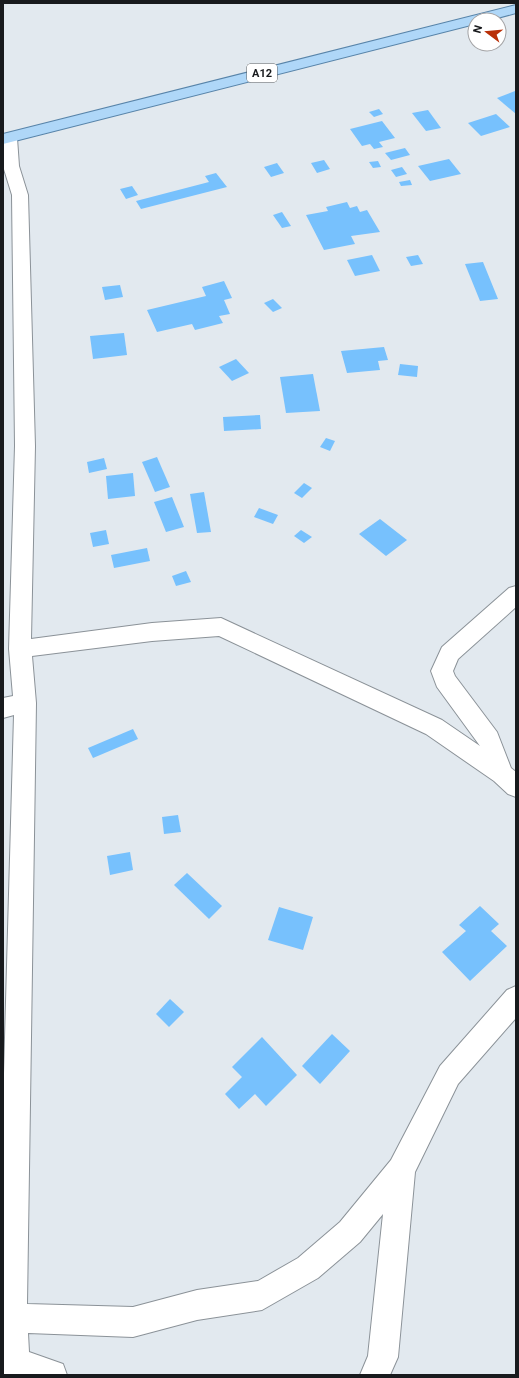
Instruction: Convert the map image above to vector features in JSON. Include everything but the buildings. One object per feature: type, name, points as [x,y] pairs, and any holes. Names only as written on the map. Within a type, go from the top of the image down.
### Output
[{"type":"main road","name":"A12","points":[[6,138],[516,9]]},
{"type":"street","points":[[6,138],[11,166],[20,195],[25,446],[20,650],[25,703],[12,1318],[14,1368],[52,1375]]},
{"type":"street","points":[[509,781],[489,740],[445,680],[442,671],[450,653],[516,594]]},
{"type":"street","points":[[20,650],[152,632],[221,627],[434,727],[509,781]]},
{"type":"street","points":[[3,708],[25,703]]},
{"type":"street","points":[[12,1318],[132,1322],[197,1305],[262,1295],[308,1268],[350,1232],[401,1170],[449,1075],[516,999]]},
{"type":"street","points":[[376,1375],[383,1357],[401,1170]]}]
